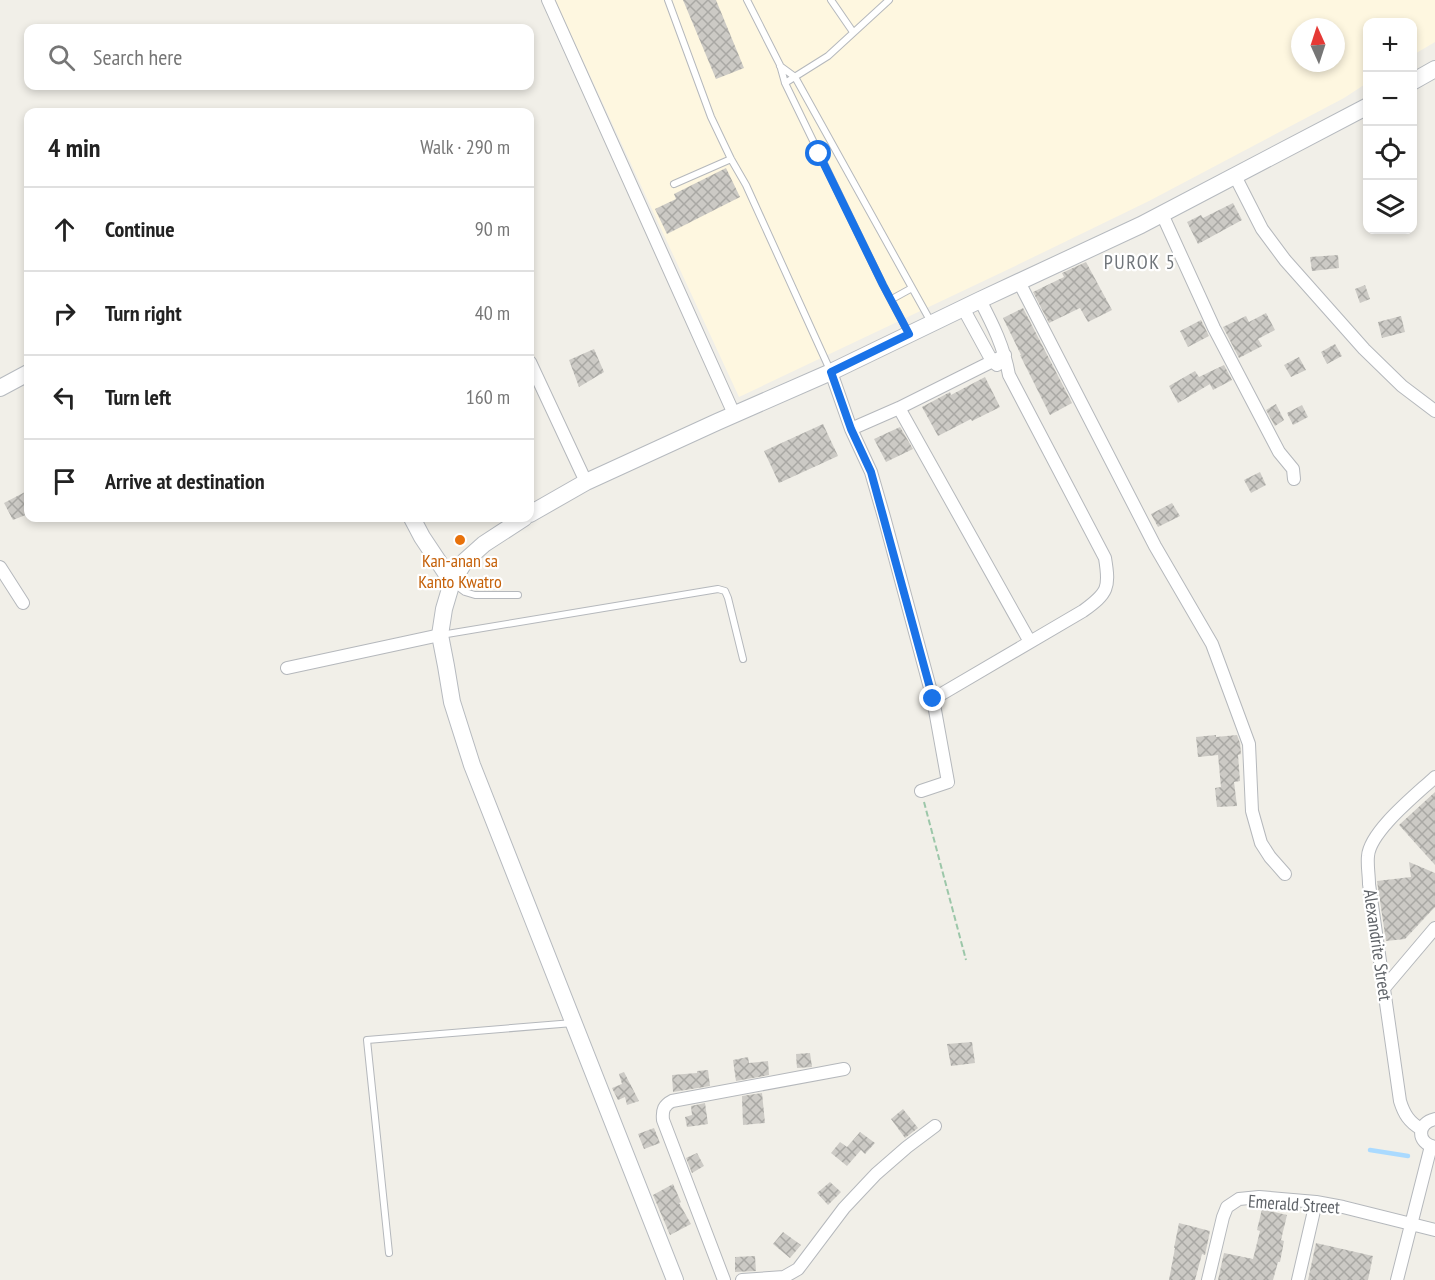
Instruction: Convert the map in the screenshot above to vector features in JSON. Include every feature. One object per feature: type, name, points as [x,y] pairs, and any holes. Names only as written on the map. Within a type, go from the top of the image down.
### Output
[{"type":"street","points":[[548,0],[734,414]]},
{"type":"street","points":[[1417,80],[1435,69]]},
{"type":"street","points":[[534,512],[586,482],[831,372],[1162,214],[1363,109]]},
{"type":"street","points":[[1235,176],[1262,229],[1291,267],[1372,356],[1402,386],[1435,411]]},
{"type":"street","points":[[1162,214],[1214,328],[1279,452],[1293,469],[1294,479]]},
{"type":"street","points":[[1019,282],[1155,546],[1212,644],[1249,744],[1252,811],[1261,843],[1285,874]]},
{"type":"street","points":[[933,699],[1083,611],[1099,600],[1107,586],[1105,558],[1009,375],[999,336],[980,300]]},
{"type":"street","points":[[963,308],[992,361],[1009,375]]},
{"type":"street","points":[[851,429],[899,408],[1005,355]]},
{"type":"street","points":[[534,371],[586,482]]},
{"type":"street","points":[[831,372],[851,429],[871,472],[933,699],[948,782],[921,790]]},
{"type":"street","points":[[0,388],[24,375]]},
{"type":"street","points":[[899,408],[1030,642]]},
{"type":"street","points":[[414,522],[452,582]]},
{"type":"street","points":[[518,522],[483,544],[465,561],[452,582],[444,609],[440,635],[453,702],[472,765],[675,1280]]},
{"type":"street","points":[[0,567],[23,603]]},
{"type":"street","points":[[287,668],[440,635]]},
{"type":"street","name":"Alexandrite Street","points":[[1433,1146],[1424,1142],[1421,1129],[1408,1120],[1400,1101],[1369,885],[1368,855],[1379,830],[1435,777]]},
{"type":"street","points":[[1384,987],[1435,928]]},
{"type":"street","points":[[724,1280],[663,1120],[664,1108],[672,1101],[844,1069]]},
{"type":"street","points":[[1421,1129],[1428,1121],[1435,1119]]},
{"type":"street","points":[[742,1280],[784,1276],[798,1269],[844,1208],[876,1174],[935,1126]]},
{"type":"street","points":[[1396,1280],[1433,1146]]},
{"type":"street","name":"Emerald Street","points":[[1208,1280],[1223,1217],[1227,1208],[1239,1199],[1259,1197],[1316,1202],[1354,1209],[1435,1230]]},
{"type":"street","points":[[1298,1280],[1316,1202]]},
{"type":"lane","points":[[668,0],[711,117],[746,185],[831,372]]},
{"type":"lane","points":[[747,0],[780,65],[784,83],[909,334]]},
{"type":"lane","points":[[831,0],[853,32]]},
{"type":"lane","points":[[784,83],[828,56],[889,0]]},
{"type":"lane","points":[[780,65],[795,77],[932,323]]},
{"type":"lane","points":[[674,184],[731,159]]},
{"type":"lane","points":[[892,299],[912,288]]},
{"type":"lane","points":[[452,582],[465,592],[475,595],[518,596]]},
{"type":"lane","points":[[440,635],[718,589],[725,591],[728,598],[743,659]]},
{"type":"lane","points":[[389,1253],[366,1040],[573,1023]]},
{"type":"path","points":[[921,790],[966,960]]},
{"type":"shaded area","points":[[555,0],[1435,0],[1435,42],[1417,53],[1417,18],[1363,18],[1363,86],[1344,98],[1149,201],[739,397]]},
{"type":"building","points":[[683,0],[716,0],[744,68],[716,79]]},
{"type":"building","points":[[726,168],[740,197],[667,234],[655,209],[676,199],[674,194]]},
{"type":"building","points":[[1233,203],[1242,220],[1198,244],[1187,222],[1201,215],[1203,218]]},
{"type":"building","points":[[1338,255],[1339,268],[1312,271],[1310,257]]},
{"type":"building","points":[[1086,262],[1112,310],[1088,322],[1080,308],[1049,323],[1033,292],[1064,277],[1062,273]]},
{"type":"building","points":[[1365,285],[1370,299],[1360,303],[1355,289]]},
{"type":"building","points":[[1023,308],[1072,403],[1050,415],[1003,318]]},
{"type":"building","points":[[1266,313],[1275,330],[1258,339],[1262,346],[1239,358],[1223,327],[1246,316],[1249,322]]},
{"type":"building","points":[[1401,316],[1405,332],[1382,338],[1378,322]]},
{"type":"building","points":[[1201,320],[1209,336],[1188,347],[1180,331]]},
{"type":"building","points":[[1335,344],[1342,356],[1327,364],[1321,352]]},
{"type":"building","points":[[594,349],[604,372],[579,387],[569,360]]},
{"type":"building","points":[[1299,357],[1306,370],[1291,377],[1284,365]]},
{"type":"building","points":[[1224,365],[1232,380],[1213,390],[1210,384],[1178,403],[1169,386],[1195,371],[1199,377]]},
{"type":"building","points":[[985,377],[1000,407],[938,436],[922,407]]},
{"type":"building","points":[[1276,404],[1284,420],[1275,426],[1266,410]]},
{"type":"building","points":[[1302,405],[1308,417],[1293,425],[1287,413]]},
{"type":"building","points":[[823,424],[838,456],[779,483],[764,451]]},
{"type":"building","points":[[900,427],[913,449],[886,462],[874,439]]},
{"type":"building","points":[[1260,472],[1266,485],[1251,493],[1244,480]]},
{"type":"building","points":[[24,493],[24,516],[13,520],[4,503]]},
{"type":"building","points":[[1172,503],[1180,516],[1158,527],[1151,514]]},
{"type":"building","points":[[1216,735],[1216,737],[1237,735],[1240,743],[1241,754],[1238,755],[1240,781],[1234,782],[1237,806],[1217,807],[1215,788],[1221,787],[1218,755],[1198,757],[1196,737]]},
{"type":"building","points":[[1435,792],[1435,865],[1399,825]]},
{"type":"building","points":[[1409,862],[1435,873],[1435,907],[1405,939],[1386,941],[1377,881],[1411,877]]},
{"type":"building","points":[[972,1042],[975,1063],[951,1066],[947,1044]]},
{"type":"building","points":[[810,1053],[812,1067],[797,1068],[796,1054]]},
{"type":"building","points":[[748,1057],[749,1063],[768,1061],[769,1075],[736,1081],[733,1060]]},
{"type":"building","points":[[708,1070],[710,1086],[673,1092],[672,1075]]},
{"type":"building","points":[[624,1072],[639,1101],[627,1105],[625,1097],[618,1100],[612,1088],[622,1084],[619,1074]]},
{"type":"building","points":[[762,1093],[765,1123],[743,1125],[742,1096]]},
{"type":"building","points":[[705,1103],[708,1124],[687,1127],[685,1117],[692,1115],[691,1106]]},
{"type":"building","points":[[903,1109],[918,1128],[905,1138],[891,1119]]},
{"type":"building","points":[[654,1128],[660,1143],[644,1149],[638,1134]]},
{"type":"building","points":[[860,1132],[875,1143],[865,1154],[861,1150],[847,1166],[831,1153],[840,1142],[847,1147]]},
{"type":"building","points":[[697,1153],[704,1166],[692,1173],[686,1158]]},
{"type":"building","points":[[830,1182],[841,1192],[828,1205],[817,1193]]},
{"type":"building","points":[[673,1184],[681,1202],[679,1203],[691,1224],[670,1235],[653,1195]]},
{"type":"building","points":[[1262,1209],[1287,1215],[1281,1240],[1284,1241],[1280,1262],[1278,1262],[1273,1280],[1218,1280],[1224,1253],[1253,1259],[1260,1231],[1257,1230]]},
{"type":"building","points":[[1179,1223],[1210,1231],[1205,1255],[1202,1254],[1195,1280],[1169,1280]]},
{"type":"building","points":[[783,1232],[801,1245],[790,1258],[773,1244]]},
{"type":"building","points":[[1316,1243],[1373,1256],[1368,1280],[1308,1280]]},
{"type":"building","points":[[755,1256],[756,1271],[735,1272],[735,1257]]},
{"type":"waterway","points":[[1370,1150],[1408,1156]]},
{"type":"place","name":"Kan-anan sa Kanto Kwatro","points":[[460,540]]},
{"type":"district","name":"PUROK 5","points":[[1140,262]]},
{"type":"route","points":[[819,154],[909,334],[831,372],[851,429],[871,472],[933,699]]}]
